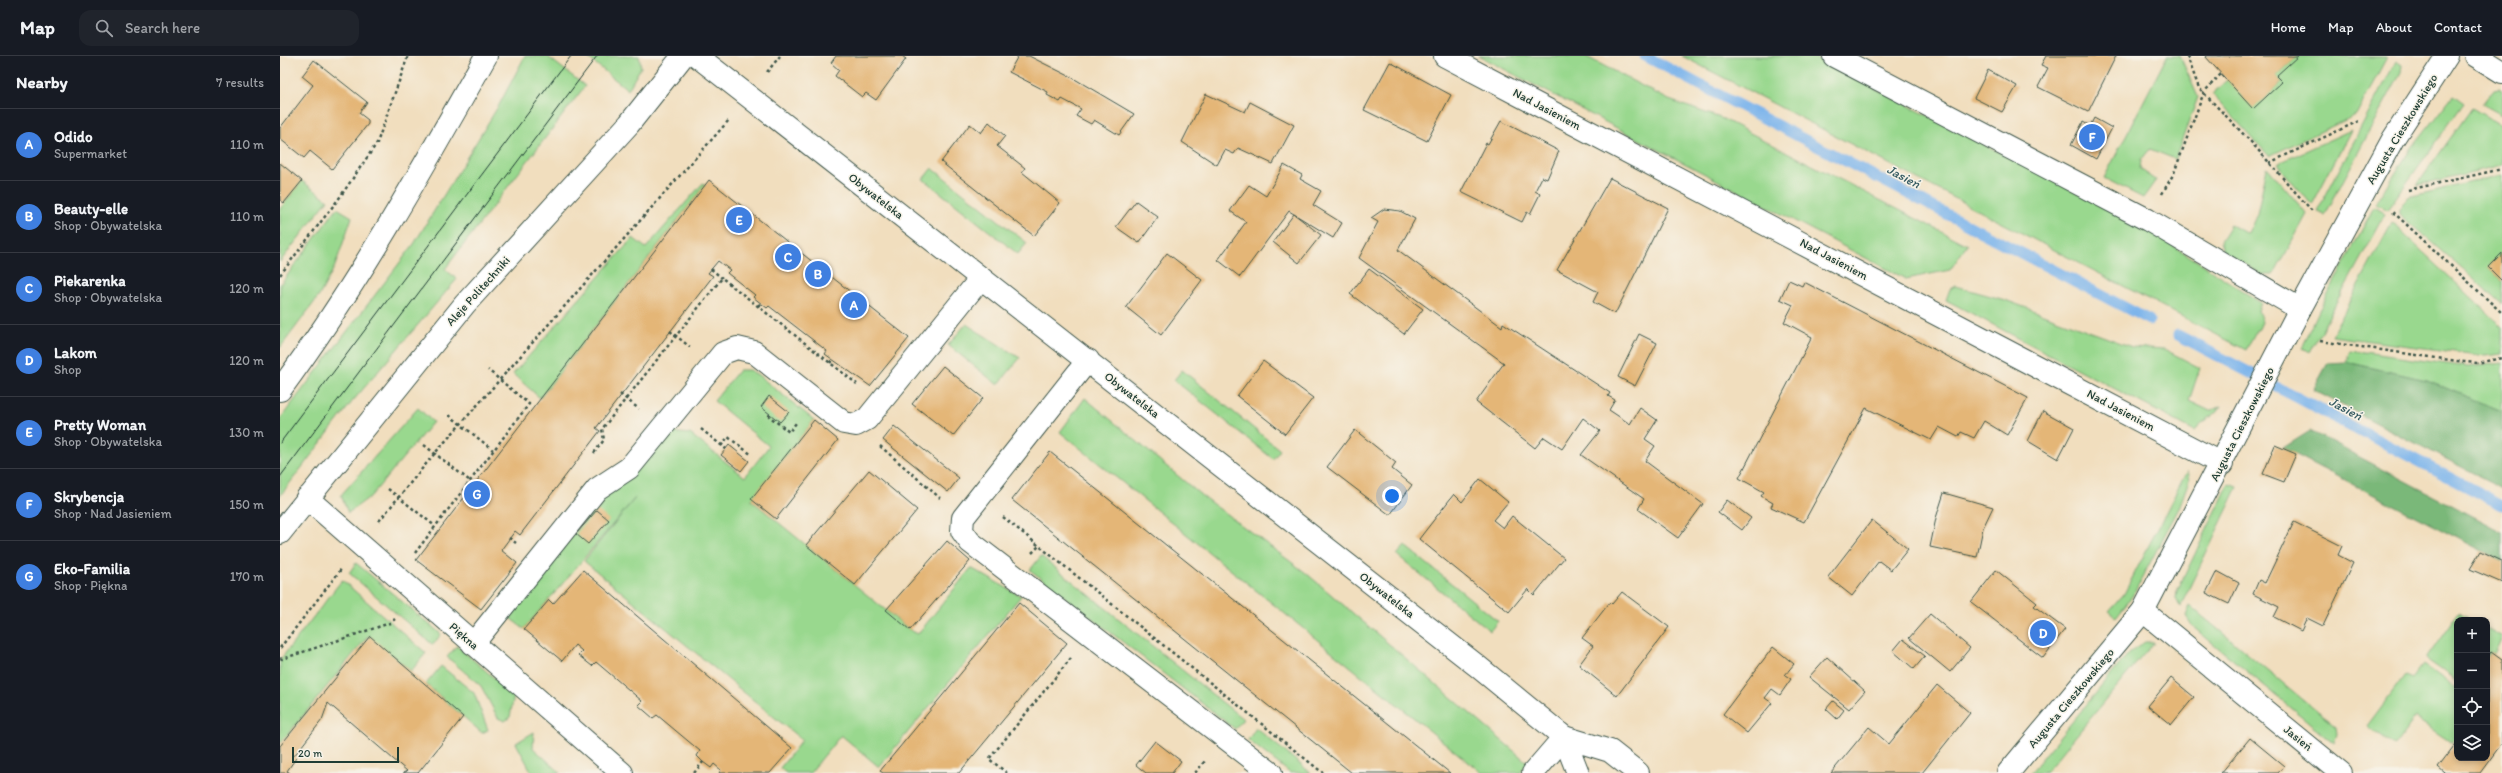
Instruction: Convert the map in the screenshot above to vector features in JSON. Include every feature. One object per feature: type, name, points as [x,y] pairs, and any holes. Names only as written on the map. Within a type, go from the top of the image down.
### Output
[{"type":"street","points":[[280,390],[314,344],[388,229],[486,56]]},
{"type":"street","name":"Aleje Politechniki","points":[[280,533],[465,304],[629,124],[683,56]]},
{"type":"street","name":"Obywatelska","points":[[697,56],[1088,360],[1476,665],[1564,737],[1610,751],[1638,773]]},
{"type":"street","name":"Nad Jasieniem","points":[[1445,56],[2222,464]]},
{"type":"street","points":[[1834,56],[2148,220],[2300,310]]},
{"type":"street","name":"Augusta Cieszkowskiego","points":[[2008,773],[2144,611],[2222,464],[2300,310],[2393,139],[2447,56]]},
{"type":"street","points":[[2476,56],[2502,72]]},
{"type":"street","points":[[473,644],[598,489],[629,468],[723,353],[737,348],[754,352],[844,423],[856,425],[867,419],[981,278]]},
{"type":"street","points":[[1088,360],[963,518],[962,531],[970,542],[1271,773]]},
{"type":"street","name":"Piękna","points":[[307,498],[622,773]]},
{"type":"street","name":"Jasień","points":[[2144,611],[2341,773]]},
{"type":"street","points":[[1533,773],[1564,737]]},
{"type":"street","name":"Obywatelska","points":[[1564,737],[1578,773]]},
{"type":"path","points":[[280,275],[340,197],[377,142],[408,56]]},
{"type":"path","points":[[280,648],[398,497],[435,453],[677,178],[714,141],[780,56]]},
{"type":"path","points":[[2187,56],[2199,88],[2313,212]]},
{"type":"path","points":[[2148,220],[2174,173],[2204,92],[2221,74]]},
{"type":"path","points":[[2269,163],[2361,120]]},
{"type":"path","points":[[2408,190],[2502,169]]},
{"type":"path","points":[[2393,212],[2502,313]]},
{"type":"path","points":[[711,269],[722,278]]},
{"type":"path","points":[[758,306],[761,303]]},
{"type":"path","points":[[2320,341],[2464,362],[2477,362],[2502,358]]},
{"type":"path","points":[[414,554],[529,404],[488,370]]},
{"type":"path","points":[[449,416],[493,450]]},
{"type":"path","points":[[856,425],[963,518]]},
{"type":"path","points":[[721,446],[728,437],[752,456]]},
{"type":"path","points":[[424,445],[470,481]]},
{"type":"path","points":[[388,488],[435,526]]},
{"type":"path","points":[[979,498],[1323,773]]},
{"type":"path","points":[[280,658],[390,623],[395,619]]},
{"type":"path","points":[[1007,773],[989,759],[1076,652]]},
{"type":"path","points":[[1195,773],[1206,760]]},
{"type":"path","points":[[694,773],[704,762]]},
{"type":"green space","points":[[525,56],[547,56],[585,86],[445,269],[457,279],[352,402],[280,496],[280,419],[414,244],[499,105]]},
{"type":"green space","points":[[586,56],[639,56],[641,67],[628,90]]},
{"type":"green space","points":[[1479,56],[1585,56],[1669,100],[1723,119],[1967,245],[1950,270],[1906,279]]},
{"type":"green space","points":[[1682,56],[1812,56],[2148,229],[2261,303],[2258,310],[2262,322],[2258,331],[2256,331],[2246,350]]},
{"type":"green space","points":[[2167,56],[2180,56],[2198,97],[2175,159],[2150,149],[2141,160],[2140,169],[2156,180],[2143,198],[2104,178]]},
{"type":"green space","points":[[2298,56],[2387,57],[2356,115],[2269,156],[2212,94],[2227,80],[2253,108],[2282,82],[2276,76]]},
{"type":"green space","points":[[2396,61],[2402,65],[2401,72],[2325,215],[2317,212]]},
{"type":"green space","points":[[2499,88],[2502,90],[2502,115],[2482,104],[2494,89]]},
{"type":"green space","points":[[2453,95],[2464,103],[2387,210],[2376,204],[2410,150]]},
{"type":"green space","points":[[2472,108],[2502,126],[2502,165],[2417,185]]},
{"type":"green space","points":[[2351,130],[2312,205],[2277,164]]},
{"type":"green space","points":[[2267,167],[2307,214],[2273,275],[2263,275],[2223,251],[2220,241],[2230,225],[2248,234],[2257,214]]},
{"type":"green space","points":[[932,168],[1027,243],[1018,254],[923,179]]},
{"type":"green space","points":[[2502,175],[2502,253],[2488,267],[2502,281],[2502,304],[2399,214],[2399,210],[2408,197]]},
{"type":"green space","points":[[302,181],[328,200],[280,262],[280,209]]},
{"type":"green space","points":[[703,183],[705,185],[540,398],[513,374],[633,238],[646,248]]},
{"type":"green space","points":[[2374,207],[2385,214],[2309,353],[2302,349],[2321,307]]},
{"type":"green space","points":[[337,208],[352,217],[335,266],[319,296],[280,348],[280,285]]},
{"type":"green space","points":[[2392,223],[2502,326],[2502,354],[2486,356],[2331,336]]},
{"type":"green space","points":[[1955,286],[2005,300],[2132,347],[2164,349],[2200,368],[2189,401],[2210,411],[2221,406],[2195,431],[1946,300],[1950,289]]},
{"type":"green space","points":[[966,324],[1020,358],[998,385],[948,345]]},
{"type":"green space","points":[[2350,350],[2468,367],[2502,363],[2502,411],[2426,380],[2346,362]]},
{"type":"green space","points":[[2346,362],[2426,380],[2502,411],[2502,488],[2313,390],[2328,363]]},
{"type":"green space","points":[[739,370],[749,370],[758,375],[814,420],[751,500],[910,630],[918,634],[971,568],[1021,596],[879,767],[841,735],[810,773],[786,773],[780,768],[802,740],[584,561],[635,498],[524,629],[506,615],[604,497],[669,432],[690,434],[745,477],[769,446],[714,401]]},
{"type":"green space","points":[[1182,370],[1280,450],[1273,459],[1174,380]]},
{"type":"green space","points":[[1085,398],[1202,496],[1306,573],[1528,763],[1520,773],[1482,773],[1060,432]]},
{"type":"green space","points":[[418,408],[433,422],[371,496],[348,513],[341,495]]},
{"type":"green space","points":[[2310,431],[2502,532],[2502,561],[2283,448]]},
{"type":"green space","points":[[2187,471],[2189,480],[2179,508],[2133,595],[2116,617],[2109,611],[2124,594]]},
{"type":"green space","points":[[2229,484],[2238,487],[2180,607],[2176,598],[2177,591]]},
{"type":"green space","points":[[1405,546],[1498,621],[1490,631],[1397,555]]},
{"type":"green space","points":[[1041,556],[1243,719],[1235,729],[1030,570]]},
{"type":"green space","points":[[356,563],[441,634],[433,645],[349,573]]},
{"type":"green space","points":[[342,580],[426,653],[411,671],[368,636],[280,744],[280,660]]},
{"type":"green space","points":[[2190,606],[2336,727],[2337,734],[2334,743],[2193,627],[2186,616]]},
{"type":"green space","points":[[2459,612],[2468,617],[2455,617]]},
{"type":"green space","points":[[2454,619],[2454,679],[2426,659]]},
{"type":"green space","points":[[2490,630],[2502,637],[2494,654],[2491,652],[2490,653]]},
{"type":"green space","points":[[2145,642],[2154,642],[2045,773],[2030,773],[2129,653]]},
{"type":"green space","points":[[457,646],[514,695],[510,717],[505,721],[498,718],[481,686],[447,657]]},
{"type":"green space","points":[[2423,664],[2454,687],[2454,740],[2452,743],[2415,718],[2394,746],[2367,726],[2405,675],[2412,678]]},
{"type":"green space","points":[[441,666],[474,693],[488,730],[482,733],[426,684]]},
{"type":"green space","points":[[1256,728],[1311,773],[1290,773],[1248,740]]},
{"type":"green space","points":[[534,732],[533,748],[561,773],[533,773],[531,771],[516,743]]},
{"type":"building","points":[[836,56],[902,56],[906,59],[876,100],[866,93],[862,97],[835,76],[839,70],[831,63]]},
{"type":"building","points":[[1018,56],[1029,56],[1073,78],[1134,114],[1119,135],[1094,120],[1091,124],[1076,116],[1081,109],[1062,99],[1060,102],[1047,95],[1048,92],[1009,72]]},
{"type":"building","points":[[2046,56],[2116,56],[2088,112],[2038,87],[2048,68],[2041,65]]},
{"type":"building","points":[[2205,56],[2298,56],[2276,76],[2282,82],[2253,109]]},
{"type":"building","points":[[314,60],[367,102],[359,113],[368,120],[368,124],[332,169],[310,151],[304,158],[280,139],[280,128],[313,85],[302,76]]},
{"type":"building","points":[[1390,62],[1451,95],[1427,141],[1364,110]]},
{"type":"building","points":[[1988,70],[2017,86],[2002,112],[1974,98]]},
{"type":"building","points":[[1206,94],[1245,112],[1250,102],[1294,125],[1273,164],[1238,148],[1234,154],[1225,150],[1217,165],[1182,142]]},
{"type":"building","points":[[2094,118],[2112,128],[2096,159],[2071,145],[2083,122],[2090,126]]},
{"type":"building","points":[[1501,121],[1559,151],[1547,179],[1542,177],[1535,191],[1540,194],[1530,214],[1527,212],[1522,222],[1461,192],[1486,143],[1488,144]]},
{"type":"building","points":[[989,122],[1005,136],[997,146],[1025,168],[1022,172],[1060,203],[1034,236],[941,162],[970,124],[981,133]]},
{"type":"building","points":[[280,163],[302,181],[284,203],[280,200]]},
{"type":"building","points":[[1284,165],[1302,175],[1300,179],[1321,191],[1313,205],[1342,223],[1333,238],[1289,211],[1240,277],[1218,260],[1246,222],[1230,211],[1249,185],[1266,196]]},
{"type":"building","points":[[1610,178],[1668,208],[1615,314],[1593,302],[1598,292],[1557,270]]},
{"type":"building","points":[[709,180],[909,338],[870,386],[825,354],[827,351],[769,306],[767,308],[753,297],[755,295],[727,273],[730,270],[718,261],[708,273],[713,276],[596,428],[600,431],[520,535],[515,531],[501,550],[517,563],[481,609],[416,560]]},
{"type":"building","points":[[1136,201],[1158,217],[1139,243],[1116,227]]},
{"type":"building","points":[[1384,209],[1400,211],[1415,219],[1398,250],[1502,327],[1503,323],[1610,393],[1608,396],[1615,400],[1609,410],[1630,424],[1640,408],[1657,420],[1645,439],[1655,446],[1645,461],[1703,504],[1678,538],[1638,509],[1644,499],[1581,455],[1600,431],[1583,418],[1562,449],[1544,437],[1535,448],[1476,402],[1504,363],[1359,258],[1378,222],[1371,218]]},
{"type":"building","points":[[1294,214],[1321,235],[1299,263],[1273,242]]},
{"type":"building","points":[[1167,253],[1202,280],[1161,335],[1126,307]]},
{"type":"building","points":[[2502,253],[2502,281],[2488,267]]},
{"type":"building","points":[[1369,269],[1423,309],[1404,334],[1350,294]]},
{"type":"building","points":[[1789,280],[1802,286],[1804,282],[2028,398],[2007,435],[1984,421],[1974,438],[1961,432],[1958,437],[1939,427],[1931,440],[1866,408],[1804,522],[1771,507],[1773,503],[1761,496],[1764,492],[1739,478],[1812,337],[1784,322],[1793,305],[1780,299]]},
{"type":"building","points":[[1639,334],[1657,343],[1635,386],[1618,377]]},
{"type":"building","points":[[1263,361],[1313,398],[1285,434],[1237,396]]},
{"type":"building","points":[[943,366],[983,398],[953,436],[912,404]]},
{"type":"building","points":[[769,396],[789,412],[780,422],[761,407]]},
{"type":"building","points":[[2043,411],[2074,428],[2058,459],[2028,441]]},
{"type":"building","points":[[814,420],[838,440],[776,519],[751,499]]},
{"type":"building","points":[[894,426],[959,478],[948,492],[883,440]]},
{"type":"building","points":[[1355,430],[1396,463],[1392,469],[1412,485],[1390,515],[1327,467]]},
{"type":"building","points":[[729,445],[749,461],[741,471],[721,455]]},
{"type":"building","points":[[2275,445],[2296,454],[2284,482],[2263,474]]},
{"type":"building","points":[[1050,452],[1450,773],[1352,773],[1012,500]]},
{"type":"building","points":[[869,470],[917,510],[855,585],[806,545]]},
{"type":"building","points":[[1480,479],[1508,502],[1493,520],[1503,528],[1512,516],[1564,558],[1534,595],[1528,589],[1509,612],[1419,539],[1454,494],[1462,502]]},
{"type":"building","points":[[1944,493],[1993,507],[1983,528],[1977,557],[1930,547],[1936,518]]},
{"type":"building","points":[[1727,500],[1751,518],[1742,530],[1718,512]]},
{"type":"building","points":[[597,510],[609,520],[588,544],[576,534]]},
{"type":"building","points":[[1872,520],[1908,549],[1891,570],[1879,561],[1852,596],[1828,577]]},
{"type":"building","points":[[2294,522],[2342,546],[2338,555],[2353,563],[2323,626],[2307,618],[2301,631],[2274,617],[2279,607],[2253,594],[2259,580],[2265,583]]},
{"type":"building","points":[[947,541],[970,561],[910,630],[886,610]]},
{"type":"building","points":[[2481,551],[2502,561],[2502,583],[2470,569]]},
{"type":"building","points":[[583,570],[792,748],[770,773],[719,773],[721,770],[714,764],[711,768],[697,756],[700,751],[657,715],[653,718],[638,705],[642,701],[596,662],[592,666],[578,655],[582,651],[575,645],[562,661],[524,629],[549,600],[553,604]]},
{"type":"building","points":[[1996,570],[2037,603],[2034,606],[2065,629],[2043,658],[1971,602]]},
{"type":"building","points":[[2217,571],[2239,583],[2229,604],[2206,593]]},
{"type":"building","points":[[1622,592],[1669,627],[1617,696],[1579,665],[1593,646],[1582,638],[1610,602],[1612,604]]},
{"type":"building","points":[[1019,603],[1067,643],[959,773],[883,773],[880,771]]},
{"type":"building","points":[[1930,614],[1970,648],[1950,672],[1909,638]]},
{"type":"building","points":[[370,636],[463,717],[418,773],[403,773],[407,771],[328,703],[322,720],[294,756],[296,758],[287,771],[290,773],[280,773],[280,746]]},
{"type":"building","points":[[1903,639],[1925,656],[1914,669],[1893,651]]},
{"type":"building","points":[[1773,647],[1794,664],[1785,675],[1791,679],[1780,695],[1772,689],[1765,698],[1772,703],[1747,733],[1723,714]]},
{"type":"building","points":[[2491,652],[2502,660],[2502,743],[2490,759],[2490,689]]},
{"type":"building","points":[[1827,657],[1865,691],[1849,709],[1809,677]]},
{"type":"building","points":[[2171,678],[2194,697],[2171,725],[2148,706]]},
{"type":"building","points":[[1937,685],[1970,713],[1922,773],[1831,773],[1869,727],[1889,744]]},
{"type":"building","points":[[1833,701],[1844,710],[1837,719],[1826,709]]},
{"type":"building","points":[[2250,738],[2284,766],[2278,773],[2221,773]]},
{"type":"building","points":[[1155,741],[1181,761],[1172,773],[1146,773],[1136,765]]},
{"type":"building","points":[[2454,746],[2454,761],[2489,761],[2480,773],[2445,773],[2438,767]]},
{"type":"waterway","name":"Jasień","points":[[1645,56],[2149,320]]},
{"type":"waterway","name":"Jasień","points":[[2178,335],[2502,505]]},
{"type":"tram line","points":[[280,443],[571,56]]},
{"type":"tram line","points":[[280,477],[597,56]]},
{"type":"place","name":"Skrybencja","points":[[2092,137]]},
{"type":"place","name":"Pretty Woman","points":[[739,220]]},
{"type":"place","name":"Piekarenka","points":[[788,257]]},
{"type":"place","name":"Beauty-elle","points":[[818,274]]},
{"type":"place","name":"Odido","points":[[854,305]]},
{"type":"place","name":"Eko-Familia","points":[[477,494]]},
{"type":"place","name":"Lakom","points":[[2043,633]]}]
